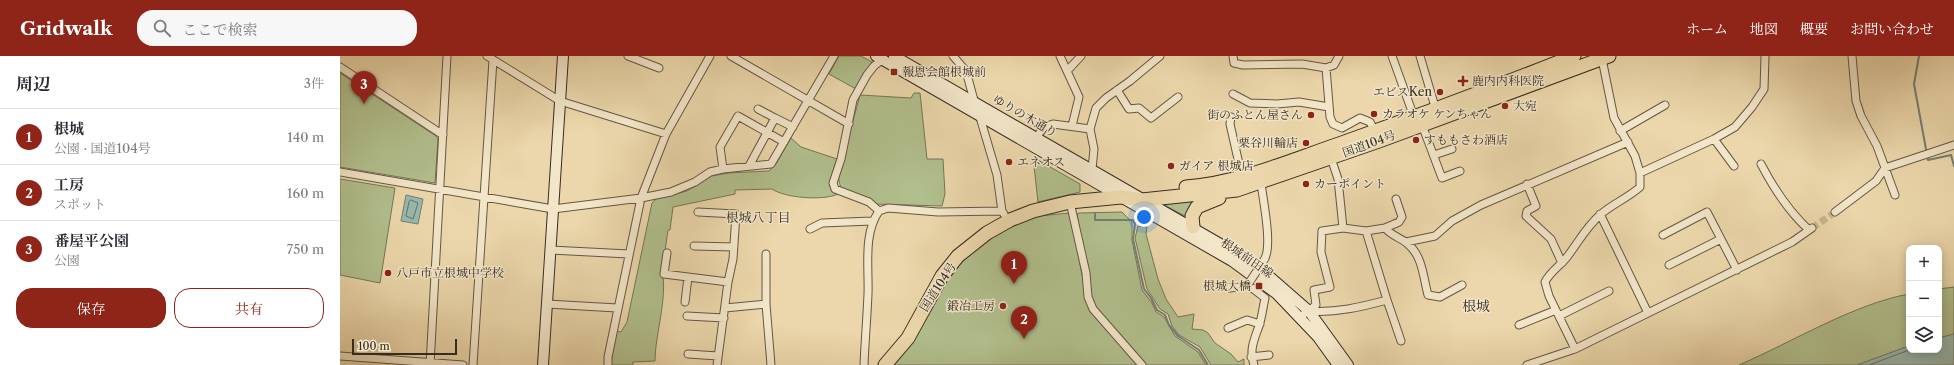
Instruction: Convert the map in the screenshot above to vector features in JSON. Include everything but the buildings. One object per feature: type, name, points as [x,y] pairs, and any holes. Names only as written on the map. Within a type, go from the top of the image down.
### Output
[{"type":"highway","name":"国道104号","points":[[1132,197],[1146,190],[1192,187],[1242,177],[1377,136],[1418,121],[1574,56]]},
{"type":"highway","name":"国道104号","points":[[1418,121],[1436,110],[1554,65],[1606,58]]},
{"type":"highway","name":"国道104号","points":[[885,365],[908,338],[942,276],[958,256],[987,233],[1006,215],[1033,211],[1070,202],[1237,190],[1262,183],[1331,158],[1377,136]]},
{"type":"highway","points":[[1193,227],[1192,216],[1197,206],[1237,190]]},
{"type":"street","points":[[430,364],[447,56]]},
{"type":"street","points":[[543,365],[563,56]]},
{"type":"street","points":[[628,56],[659,68]]},
{"type":"street","points":[[608,365],[608,357],[617,308],[641,198],[666,134],[710,56]]},
{"type":"street","points":[[731,56],[849,124]]},
{"type":"street","points":[[340,172],[553,209],[641,198],[671,192],[695,182],[710,172],[723,169],[771,164],[834,56]]},
{"type":"street","name":"ゆりの木通り","points":[[894,56],[1092,169],[1132,197]]},
{"type":"street","points":[[864,365],[869,245],[872,221],[879,210],[888,208],[1006,215],[997,175],[966,71],[959,61],[953,56]]},
{"type":"street","points":[[1060,56],[1079,97],[1072,126]]},
{"type":"street","points":[[1067,71],[1081,56]]},
{"type":"street","points":[[1092,169],[1094,149],[1090,129],[1096,108],[1106,98],[1160,56]]},
{"type":"street","points":[[1233,56],[1234,64],[1302,64],[1326,68],[1334,65],[1339,56]]},
{"type":"street","points":[[1392,56],[1418,121],[1434,155],[1442,178],[1460,171]]},
{"type":"street","points":[[1420,56],[1436,110]]},
{"type":"street","points":[[1640,173],[1714,139],[1735,127],[1752,107],[1764,89],[1765,56]]},
{"type":"street","points":[[1852,56],[1856,101],[1861,116],[1877,146],[1895,195]]},
{"type":"street","points":[[473,365],[485,197],[490,58],[560,101],[666,134]]},
{"type":"street","points":[[879,58],[853,100],[849,124],[833,183],[835,189],[869,202],[879,210]]},
{"type":"street","name":"ゆりの木通り","points":[[879,58],[980,115],[1132,197]]},
{"type":"street","points":[[1575,349],[1557,313],[1546,288],[1545,282],[1549,274],[1556,270],[1562,263],[1589,225],[1600,214],[1640,187],[1640,173],[1635,156],[1614,118],[1606,58]]},
{"type":"street","points":[[340,67],[443,135]]},
{"type":"street","points":[[1326,68],[1330,117],[1333,124],[1342,128],[1360,118],[1370,122],[1377,136]]},
{"type":"street","points":[[1118,90],[1129,109],[1139,108],[1151,118],[1178,97]]},
{"type":"street","points":[[1233,94],[1250,103],[1277,104],[1300,102],[1329,107]]},
{"type":"street","points":[[1620,131],[1664,104]]},
{"type":"street","points":[[758,109],[793,127]]},
{"type":"street","points":[[723,169],[720,147],[738,116],[784,142]]},
{"type":"street","points":[[1231,117],[1230,124],[1242,177]]},
{"type":"street","points":[[749,166],[775,118]]},
{"type":"street","points":[[1036,138],[1044,127],[1052,124],[1090,129]]},
{"type":"street","points":[[1714,139],[1734,166]]},
{"type":"street","points":[[1406,242],[1435,236],[1452,221],[1481,205],[1628,142]]},
{"type":"street","points":[[1835,212],[1876,181],[1885,168],[1954,145]]},
{"type":"street","points":[[1434,155],[1452,149]]},
{"type":"street","points":[[1331,158],[1338,180],[1343,228]]},
{"type":"street","points":[[1527,365],[1575,349],[1737,270],[1792,242],[1811,229],[1796,218],[1782,200],[1760,164]]},
{"type":"street","points":[[1230,288],[1248,284],[1267,256],[1267,236],[1262,183]]},
{"type":"street","points":[[1527,184],[1536,206],[1527,211],[1526,216],[1551,239],[1562,263]]},
{"type":"street","name":"根城前田線","points":[[1132,197],[1193,227],[1236,253],[1270,277],[1348,365]]},
{"type":"street","name":"根城前田線","points":[[1132,197],[1232,261],[1304,314],[1338,365]]},
{"type":"street","points":[[1304,314],[1316,305],[1314,290],[1330,287],[1321,252],[1322,232],[1343,228],[1366,231],[1385,228],[1399,222],[1402,218],[1396,199]]},
{"type":"street","points":[[1070,202],[1086,273],[1088,297],[1093,309],[1142,365]]},
{"type":"street","points":[[698,212],[736,214],[734,247],[717,365]]},
{"type":"street","points":[[1663,235],[1707,212],[1737,270]]},
{"type":"street","points":[[1600,214],[1648,313]]},
{"type":"street","points":[[810,229],[822,223],[872,221]]},
{"type":"street","points":[[1385,228],[1391,235],[1406,242],[1418,256],[1428,295],[1440,297],[1462,285]]},
{"type":"street","points":[[1366,231],[1401,341]]},
{"type":"street","points":[[1669,265],[1721,239]]},
{"type":"street","points":[[694,246],[734,247]]},
{"type":"street","points":[[550,250],[629,254]]},
{"type":"street","points":[[667,253],[664,274],[728,282]]},
{"type":"street","points":[[766,254],[766,304],[771,365]]},
{"type":"street","points":[[685,302],[688,277]]},
{"type":"street","points":[[1248,284],[1265,298],[1260,324],[1251,346],[1251,356],[1254,365]]},
{"type":"street","points":[[1518,325],[1557,313],[1609,291]]},
{"type":"street","points":[[1304,314],[1350,309],[1387,300]]},
{"type":"street","points":[[547,304],[617,308]]},
{"type":"street","points":[[725,308],[766,304]]},
{"type":"street","points":[[687,316],[724,318]]},
{"type":"street","points":[[1228,328],[1247,320],[1260,324]]},
{"type":"street","points":[[688,354],[718,356]]},
{"type":"street","points":[[1251,356],[1269,355]]},
{"type":"street","points":[[340,356],[430,364],[463,365]]},
{"type":"green space","points":[[839,56],[861,56],[872,62],[856,89],[829,74]]},
{"type":"green space","points":[[340,73],[436,136],[438,139],[435,183],[340,167]]},
{"type":"green space","points":[[914,93],[920,93],[927,159],[943,159],[945,194],[942,206],[876,204],[841,189],[838,176],[860,95],[911,98]]},
{"type":"green space","points":[[791,138],[801,147],[837,159],[832,182],[838,194],[823,197],[804,198],[786,195],[772,189],[735,190],[735,194],[673,207],[662,272],[663,292],[655,361],[633,362],[633,365],[611,365],[615,331],[621,332],[627,322],[652,203],[656,199],[687,191],[711,176],[729,173],[769,171],[776,164]]},
{"type":"green space","points":[[1038,160],[1080,184],[1080,192],[1038,202],[1034,166]]},
{"type":"green space","points":[[340,179],[395,188],[380,283],[340,275]]},
{"type":"green space","points":[[1195,200],[1195,202],[1190,205],[1185,216],[1162,204],[1163,203]]},
{"type":"green space","points":[[1122,212],[1132,222],[1132,240],[1142,290],[1152,303],[1156,312],[1164,317],[1175,336],[1198,352],[1206,365],[1146,365],[1099,313],[1091,299],[1077,214]]},
{"type":"green space","points":[[1070,213],[1087,300],[1140,365],[891,365],[937,292],[958,263],[975,248],[1005,229],[1026,220],[1038,216]]},
{"type":"green space","points":[[1138,226],[1147,227],[1146,234],[1158,279],[1166,299],[1178,317],[1194,314],[1192,329],[1203,330],[1208,333],[1215,343],[1231,354],[1238,362],[1244,359],[1244,365],[1211,365],[1200,347],[1179,335],[1172,326],[1168,314],[1160,309],[1147,289],[1135,238]]},
{"type":"green space","points":[[1954,287],[1954,334],[1942,337],[1942,317],[1942,289]]},
{"type":"green space","points":[[1906,295],[1906,347],[1857,365],[1739,365],[1845,315],[1888,299]]},
{"type":"water","points":[[406,195],[423,199],[418,224],[401,221]]},
{"type":"water","points":[[1954,334],[1954,365],[1857,365],[1906,347],[1906,353],[1942,353],[1942,337]]},
{"type":"waterway","points":[[1919,56],[1914,84],[1928,160],[1951,155],[1954,166]]},
{"type":"waterway","points":[[1095,213],[1095,220],[1133,220],[1135,224],[1133,239],[1144,289],[1151,298],[1157,310],[1165,315],[1169,325],[1178,336],[1199,350],[1208,365]]},
{"type":"tunnel","points":[[1812,228],[1835,212]]},
{"type":"place","name":"報恩会館根城前","points":[[894,72]]},
{"type":"place","name":"鹿内内科医院","points":[[1463,81]]},
{"type":"place","name":"エビスKen","points":[[1440,92]]},
{"type":"place","name":"番屋平公園","points":[[364,104]]},
{"type":"place","name":"大宛","points":[[1505,106]]},
{"type":"place","name":"カラオケ ケンちゃん","points":[[1374,114]]},
{"type":"place","name":"街のふとん屋さん","points":[[1311,115]]},
{"type":"place","name":"すももさわ酒店","points":[[1416,140]]},
{"type":"place","name":"栗谷川輪店","points":[[1306,143]]},
{"type":"place","name":"エネオス","points":[[1009,162]]},
{"type":"place","name":"ガイア 根城店","points":[[1171,166]]},
{"type":"place","name":"カーポイント","points":[[1306,184]]},
{"type":"place","name":"八戸市立根城中学校","points":[[388,273]]},
{"type":"place","name":"根城","points":[[1014,284]]},
{"type":"place","name":"根城大橋","points":[[1259,286]]},
{"type":"place","name":"鍛冶工房","points":[[1003,306]]},
{"type":"place","name":"工房","points":[[1024,339]]},
{"type":"district","name":"根城八丁目","points":[[758,217]]},
{"type":"district","name":"根城","points":[[1476,306]]}]
